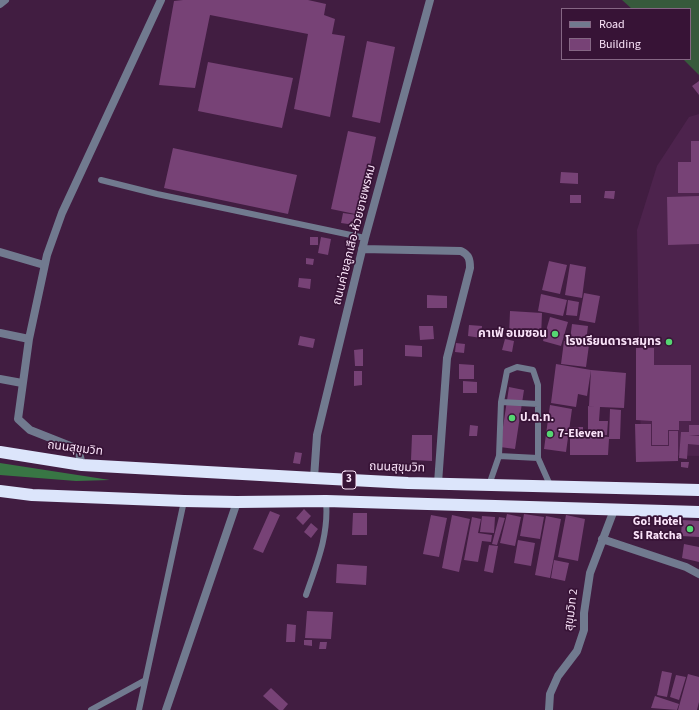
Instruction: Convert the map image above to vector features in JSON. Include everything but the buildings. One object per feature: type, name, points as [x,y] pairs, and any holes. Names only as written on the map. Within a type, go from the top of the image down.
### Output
[{"type":"highway","name":"ถนนสุขุมวิท","points":[[0,452],[82,465],[314,478],[438,484],[550,485],[699,490]]},
{"type":"highway","name":"3","points":[[0,491],[32,495],[184,501],[326,501],[699,512]]},
{"type":"street","points":[[0,4],[5,0]]},
{"type":"street","points":[[82,465],[78,449],[30,430],[18,419],[29,339],[44,265],[62,213],[161,0]]},
{"type":"street","name":"ถนนค่ายลูกเสึอ-ห้วยยายพรหม","points":[[314,478],[317,435],[362,249],[430,0]]},
{"type":"street","points":[[362,249],[461,251],[469,256],[470,268],[447,358],[438,484]]},
{"type":"street","points":[[0,252],[44,265]]},
{"type":"street","points":[[0,332],[29,339]]},
{"type":"street","points":[[0,379],[22,383]]},
{"type":"street","points":[[166,710],[237,502]]},
{"type":"street","name":"สุขุมวิท 2","points":[[549,710],[550,694],[558,676],[577,651],[584,630],[584,612],[590,573],[614,510]]},
{"type":"street","points":[[602,540],[686,567],[699,574]]},
{"type":"lane","points":[[101,180],[157,194],[365,238]]},
{"type":"lane","points":[[489,485],[499,456],[501,402],[507,371],[517,366],[533,370],[538,385],[538,458],[550,485]]},
{"type":"lane","points":[[501,402],[538,404]]},
{"type":"lane","points":[[499,456],[538,458]]},
{"type":"lane","points":[[138,710],[184,501]]},
{"type":"lane","points":[[306,595],[322,551],[327,517],[326,501]]},
{"type":"lane","points":[[91,710],[144,681]]},
{"type":"shaded area","name":"โรงเรียนดาราสมุทร","points":[[699,114],[699,456],[641,455],[637,230],[657,166],[689,117]]},
{"type":"green space","points":[[622,0],[699,0],[699,75],[684,60],[691,60],[691,8],[631,8]]},
{"type":"green space","points":[[0,463],[110,480],[76,481],[0,475]]},
{"type":"place","name":"คาเฟ่ อเมซอน","points":[[555,334]]},
{"type":"place","name":"โรงเรียนดาราสมุทร","points":[[669,342]]},
{"type":"place","name":"ป.ต.ท.","points":[[512,418]]},
{"type":"place","name":"7-Eleven","points":[[550,434]]},
{"type":"place","name":"Go! Hotel Si Ratcha","points":[[690,529]]}]
